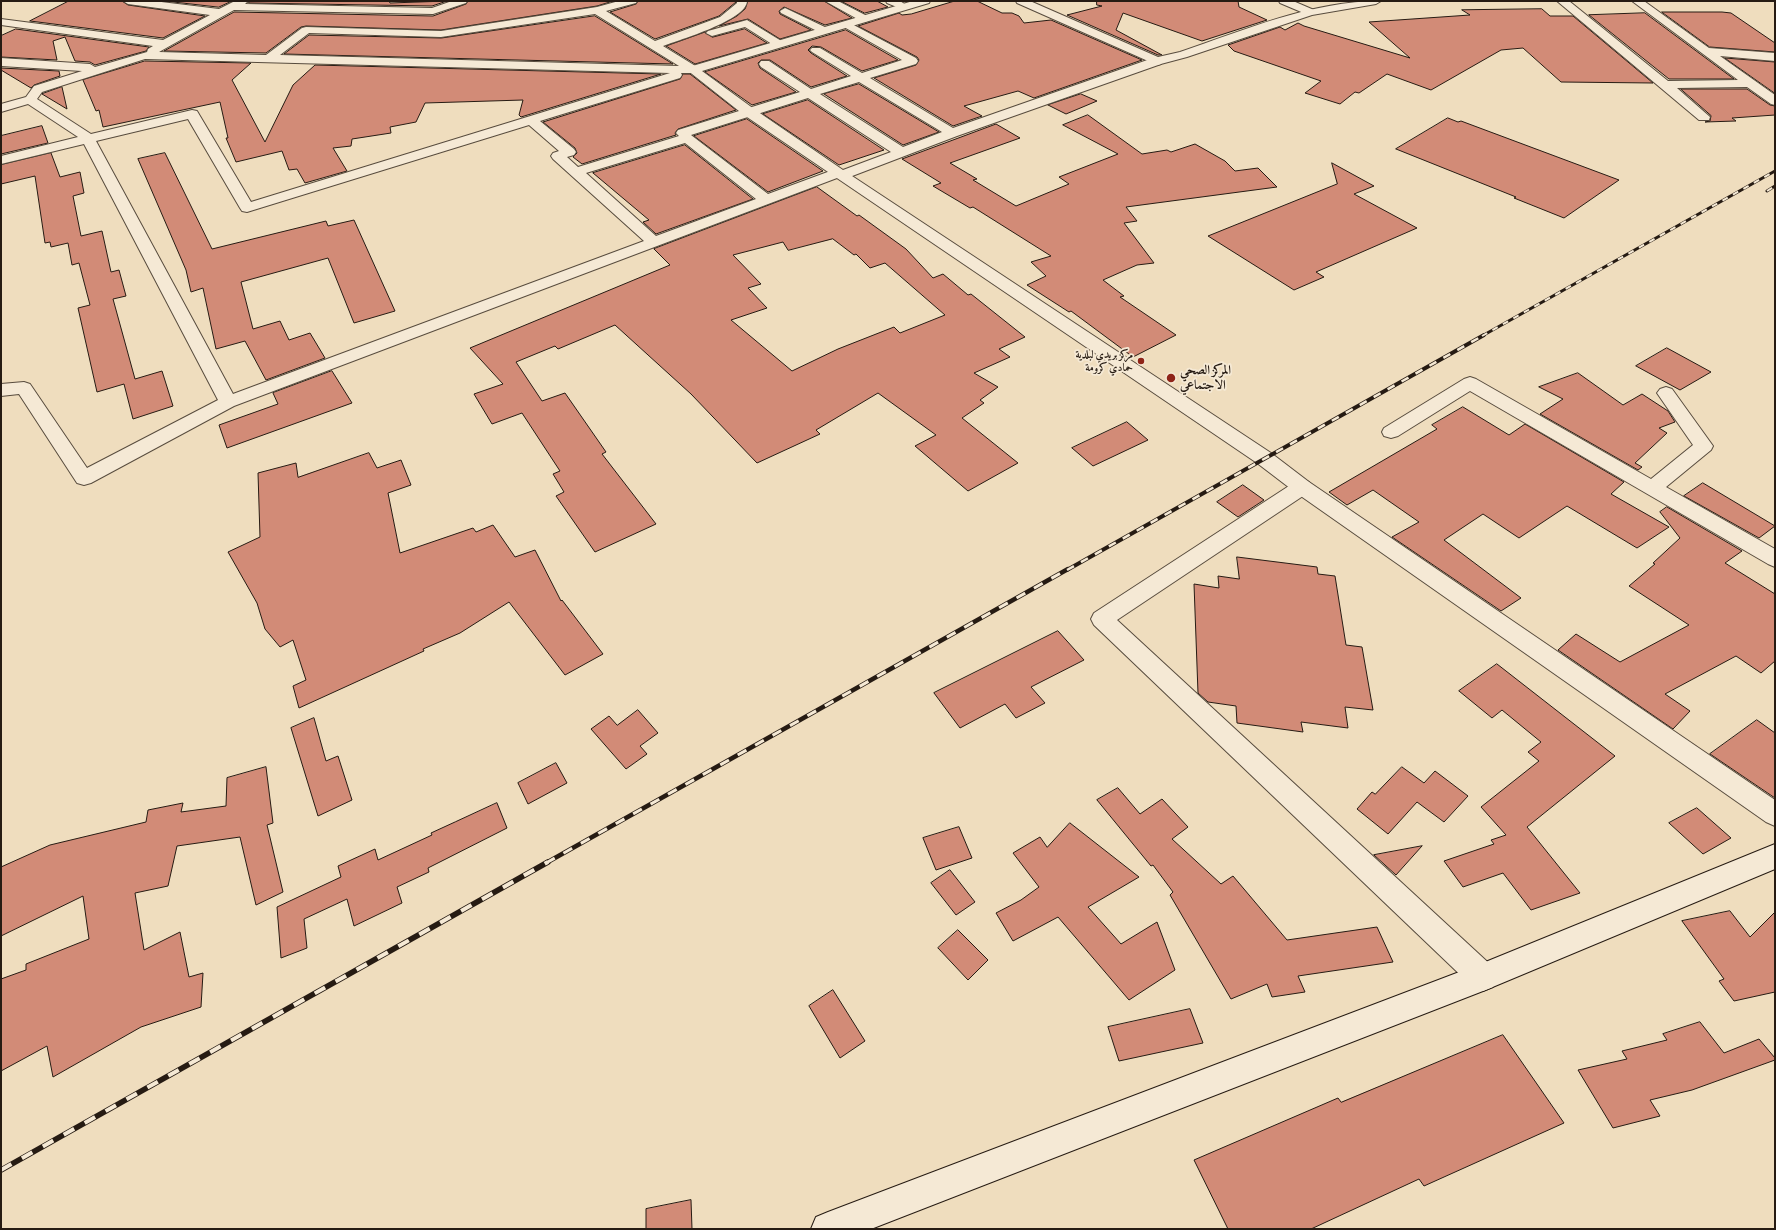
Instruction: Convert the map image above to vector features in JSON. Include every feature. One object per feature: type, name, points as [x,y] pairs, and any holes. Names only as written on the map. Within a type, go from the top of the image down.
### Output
[{"type":"street","points":[[128,1],[221,13]]},
{"type":"street","points":[[1,108],[30,100],[38,89],[144,55],[243,1]]},
{"type":"street","points":[[231,7],[362,6],[433,11],[462,1]]},
{"type":"street","points":[[583,1],[693,70],[749,112],[840,174],[1264,458],[1302,487],[1775,814]]},
{"type":"street","points":[[269,58],[306,30],[441,34],[597,10],[632,1]]},
{"type":"street","points":[[654,45],[724,19],[742,4],[742,1]]},
{"type":"street","points":[[830,1],[865,19]]},
{"type":"street","points":[[1,160],[192,114],[247,208],[693,70],[848,25],[897,4],[925,1]]},
{"type":"street","points":[[1021,1],[1157,61]]},
{"type":"street","points":[[1284,1],[1310,12]]},
{"type":"street","points":[[1,390],[24,388],[84,478],[228,402],[767,200],[1157,61],[1183,54],[1310,12],[1376,1]]},
{"type":"street","points":[[1562,1],[1704,117]]},
{"type":"street","points":[[1637,1],[1775,101]]},
{"type":"street","points":[[785,11],[825,31]]},
{"type":"street","points":[[1,22],[164,44]]},
{"type":"street","points":[[712,33],[747,23],[779,44]]},
{"type":"street","points":[[767,200],[682,133],[912,61],[848,25]]},
{"type":"street","points":[[816,50],[952,133]]},
{"type":"street","points":[[1705,51],[1775,57]]},
{"type":"street","points":[[144,55],[693,70]]},
{"type":"street","points":[[1,62],[104,69]]},
{"type":"street","points":[[765,64],[901,152]]},
{"type":"street","points":[[1664,84],[1750,83]]},
{"type":"street","points":[[30,100],[88,138],[228,402]]},
{"type":"street","points":[[531,120],[569,152],[558,156],[654,242]]},
{"type":"street","points":[[576,172],[687,138]]},
{"type":"street","points":[[1391,432],[1470,383],[1775,558]]},
{"type":"street","points":[[1652,488],[1704,446],[1666,393]]},
{"type":"street","points":[[1302,487],[1102,619],[1483,977]]},
{"type":"street","points":[[828,1229],[1483,977],[1775,856]]},
{"type":"building","points":[[69,1],[122,1],[128,5],[205,16],[163,38],[30,21]]},
{"type":"building","points":[[165,1],[232,1],[219,7]]},
{"type":"building","points":[[250,1],[389,1],[390,3],[447,1],[432,6],[249,3]]},
{"type":"building","points":[[468,1],[613,1],[597,6],[441,30],[306,26],[301,27],[266,53],[164,51],[234,12],[433,16],[466,4]]},
{"type":"building","points":[[638,1],[736,2],[719,16],[655,39],[610,12],[636,4]]},
{"type":"building","points":[[748,1],[824,1],[852,18],[825,25],[784,7],[779,11],[780,14],[811,30],[780,39],[748,19],[719,26],[737,16],[745,9]]},
{"type":"building","points":[[841,1],[877,1],[888,7],[865,13]]},
{"type":"building","points":[[955,1],[977,1],[1002,13],[1012,13],[1019,16],[1024,23],[1051,20],[1142,60],[1034,98],[1018,91],[964,106],[982,116],[953,126],[874,78],[916,65],[919,60],[917,57],[858,26],[899,13],[902,15],[911,14]]},
{"type":"building","points":[[1097,1],[1238,1],[1239,7],[1267,20],[1202,41],[1123,13],[1116,30],[1162,55],[1158,55],[1067,15],[1102,6],[1097,5]]},
{"type":"building","points":[[1542,9],[1550,16],[1573,16],[1653,83],[1561,82],[1523,48],[1501,50],[1431,90],[1387,74],[1359,93],[1355,92],[1340,104],[1305,93],[1321,81],[1234,51],[1228,45],[1280,27],[1285,30],[1298,23],[1410,58],[1369,22],[1470,15],[1462,10]]},
{"type":"building","points":[[1662,12],[1731,13],[1775,43],[1775,52],[1710,47]]},
{"type":"building","points":[[1645,13],[1734,79],[1669,79],[1589,15]]},
{"type":"building","points":[[595,16],[673,64],[284,54],[309,35],[441,38]]},
{"type":"building","points":[[16,29],[149,47],[146,51],[95,65],[90,62],[75,61],[65,37],[53,41],[57,60],[1,57],[1,36]]},
{"type":"building","points":[[745,29],[767,43],[695,64],[666,46],[705,32],[712,37]]},
{"type":"building","points":[[846,30],[898,60],[862,71],[821,47],[812,46],[808,50],[811,53],[847,76],[811,87],[770,60],[761,60],[758,63],[760,68],[796,92],[752,105],[705,72]]},
{"type":"building","points":[[1725,58],[1775,62],[1775,93]]},
{"type":"building","points":[[145,61],[251,63],[232,80],[265,142],[293,85],[315,65],[661,74],[521,117],[519,115],[523,100],[425,103],[416,122],[390,127],[391,133],[352,139],[351,146],[333,148],[347,171],[305,183],[297,169],[289,170],[282,151],[236,162],[226,138],[228,138],[220,102],[103,127],[99,110],[96,111],[83,80]]},
{"type":"building","points":[[1,68],[59,71],[60,76],[34,85],[31,88],[1,70]]},
{"type":"building","points":[[683,74],[690,74],[736,110],[678,129],[675,133],[676,135],[582,164],[573,157],[577,153],[575,148],[543,122],[680,79]]},
{"type":"building","points":[[859,84],[939,132],[903,145],[824,94]]},
{"type":"building","points":[[62,87],[67,109],[42,94]]},
{"type":"building","points":[[1681,89],[1747,89],[1770,105],[1775,106],[1775,115],[1732,118],[1736,121],[1705,122],[1710,121],[1711,116]]},
{"type":"building","points":[[1081,94],[1097,101],[1066,114],[1048,105]]},
{"type":"building","points":[[808,100],[884,150],[839,165],[763,114]]},
{"type":"building","points":[[1088,115],[1142,154],[1167,150],[1171,152],[1195,144],[1225,161],[1235,171],[1258,168],[1277,187],[1126,207],[1137,221],[1124,223],[1154,263],[1137,265],[1103,280],[1124,296],[1120,297],[1176,335],[1133,357],[1071,311],[1069,312],[1027,285],[1046,276],[1031,262],[1051,256],[973,207],[970,208],[933,186],[941,183],[902,159],[996,124],[1020,138],[950,163],[977,179],[973,180],[1016,206],[1069,184],[1059,177],[1118,154],[1063,125]]},
{"type":"building","points":[[1448,118],[1458,122],[1461,121],[1619,180],[1564,218],[1396,149]]},
{"type":"building","points":[[747,119],[823,171],[768,192],[694,136]]},
{"type":"building","points":[[42,126],[48,143],[1,154],[1,136]]},
{"type":"building","points":[[685,145],[753,199],[656,234],[643,222],[649,220],[593,173]]},
{"type":"building","points":[[51,153],[60,177],[80,172],[84,193],[73,196],[81,236],[102,231],[111,272],[119,270],[126,296],[113,299],[135,379],[162,371],[173,406],[133,419],[124,384],[97,392],[78,308],[90,305],[79,263],[72,265],[68,243],[51,247],[50,242],[45,243],[35,176],[1,184],[1,165]]},
{"type":"building","points":[[165,153],[212,249],[326,221],[328,226],[354,220],[395,311],[354,323],[328,258],[241,282],[253,329],[280,321],[289,340],[310,333],[325,358],[266,380],[245,341],[216,349],[203,288],[191,292],[186,270],[138,159]]},
{"type":"building","points":[[1332,163],[1374,186],[1354,194],[1417,228],[1316,272],[1324,277],[1294,290],[1208,236],[1337,184]]},
{"type":"building","points":[[817,187],[906,249],[933,278],[943,274],[968,295],[971,294],[1025,337],[999,349],[1010,357],[974,373],[998,387],[980,400],[984,403],[962,418],[1018,463],[968,491],[915,446],[936,435],[878,393],[816,430],[820,434],[757,463],[691,394],[615,325],[558,349],[555,346],[516,362],[542,401],[565,393],[606,452],[602,454],[656,524],[595,552],[556,496],[564,492],[553,474],[560,471],[522,413],[492,424],[474,394],[503,384],[470,348],[670,265],[654,249]],"holes":[[[833,239],[854,255],[856,254],[870,268],[885,263],[945,315],[900,333],[894,327],[838,349],[792,371],[731,320],[767,308],[748,288],[761,284],[733,255],[783,242],[788,250]]]},
{"type":"building","points":[[1667,348],[1711,372],[1680,390],[1636,366]]},
{"type":"building","points":[[332,371],[352,403],[227,448],[219,425],[278,404],[273,393]]},
{"type":"building","points":[[1578,373],[1623,405],[1642,394],[1668,411],[1675,422],[1659,428],[1667,433],[1635,463],[1642,467],[1638,470],[1540,414],[1563,399],[1539,387]]},
{"type":"building","points":[[1463,407],[1509,435],[1525,424],[1624,482],[1611,494],[1669,527],[1637,548],[1567,506],[1519,538],[1483,514],[1444,540],[1521,598],[1501,611],[1392,537],[1419,522],[1373,490],[1347,505],[1329,492],[1437,429],[1432,425]]},
{"type":"building","points":[[1127,422],[1148,440],[1093,466],[1072,448]]},
{"type":"building","points":[[369,453],[377,468],[401,460],[411,485],[388,493],[400,553],[473,528],[476,532],[493,525],[515,557],[535,550],[561,601],[562,600],[603,654],[565,675],[509,602],[460,633],[299,708],[293,686],[306,680],[293,640],[280,647],[265,629],[257,603],[228,552],[260,537],[258,473],[296,463],[298,477]]},
{"type":"building","points":[[1703,483],[1775,526],[1759,538],[1684,496]]},
{"type":"building","points":[[1243,485],[1264,500],[1238,517],[1217,502]]},
{"type":"building","points":[[1667,507],[1742,551],[1725,563],[1775,594],[1775,661],[1761,673],[1736,656],[1665,694],[1690,711],[1673,729],[1558,650],[1576,634],[1620,662],[1689,625],[1629,586],[1655,564],[1653,563],[1680,538],[1660,512]]},
{"type":"building","points":[[1237,557],[1317,567],[1318,574],[1335,576],[1346,645],[1362,647],[1373,710],[1345,707],[1348,728],[1301,722],[1303,732],[1237,723],[1236,706],[1208,702],[1198,693],[1194,584],[1219,588],[1218,576],[1239,579]]},
{"type":"building","points":[[1058,631],[1084,660],[1031,687],[1045,703],[1016,718],[1005,704],[960,728],[934,693]]},
{"type":"building","points":[[1497,664],[1615,756],[1527,827],[1580,893],[1531,910],[1503,873],[1463,887],[1444,861],[1494,844],[1491,840],[1506,835],[1481,807],[1539,761],[1528,752],[1541,742],[1502,710],[1492,718],[1459,691]]},
{"type":"building","points":[[638,710],[658,733],[640,746],[647,754],[626,769],[591,729],[609,716],[617,725]]},
{"type":"building","points":[[314,718],[326,761],[338,756],[352,800],[318,816],[291,728]]},
{"type":"building","points":[[1757,720],[1775,733],[1775,798],[1710,754]]},
{"type":"building","points":[[556,763],[567,783],[528,804],[518,783]]},
{"type":"building","points":[[266,767],[273,823],[267,825],[283,892],[256,905],[240,837],[177,846],[168,886],[135,893],[144,950],[180,932],[189,977],[203,973],[201,1007],[141,1027],[53,1077],[47,1046],[1,1071],[1,979],[26,970],[26,964],[89,939],[83,896],[1,936],[1,867],[50,845],[146,822],[148,810],[183,803],[181,812],[226,806],[227,778]]},
{"type":"building","points":[[1402,767],[1424,783],[1435,771],[1468,796],[1444,822],[1417,802],[1388,834],[1357,809],[1372,792],[1375,794]]},
{"type":"building","points":[[1118,788],[1140,814],[1162,799],[1188,827],[1172,839],[1221,884],[1233,876],[1287,940],[1377,927],[1393,962],[1298,976],[1305,992],[1272,997],[1267,984],[1231,999],[1170,895],[1173,892],[1153,865],[1151,866],[1097,800]]},
{"type":"building","points":[[497,803],[507,828],[428,868],[429,872],[397,887],[402,903],[354,926],[347,899],[304,919],[307,948],[281,958],[277,907],[341,877],[338,866],[375,849],[378,860],[432,835],[431,833]]},
{"type":"building","points":[[1697,808],[1731,838],[1703,854],[1669,823]]},
{"type":"building","points":[[1070,823],[1139,877],[1088,907],[1121,944],[1157,922],[1175,970],[1129,1000],[1058,917],[1013,941],[996,913],[1021,900],[1039,887],[1013,853],[1040,837],[1047,847]]},
{"type":"building","points":[[959,827],[972,858],[936,870],[923,838]]},
{"type":"building","points":[[1422,846],[1396,875],[1374,855]]},
{"type":"building","points":[[950,870],[975,902],[956,915],[931,883]]},
{"type":"building","points":[[1730,911],[1750,937],[1775,912],[1775,992],[1734,1001],[1719,981],[1724,979],[1682,921]]},
{"type":"building","points":[[958,930],[988,960],[968,980],[938,948]]},
{"type":"building","points":[[833,990],[865,1041],[840,1058],[809,1006]]},
{"type":"building","points":[[1190,1009],[1203,1043],[1119,1061],[1108,1027]]},
{"type":"building","points":[[1700,1022],[1724,1053],[1759,1039],[1775,1058],[1775,1060],[1692,1090],[1650,1100],[1660,1116],[1613,1128],[1578,1070],[1627,1059],[1622,1051],[1667,1040],[1663,1034]]},
{"type":"building","points":[[1503,1035],[1564,1123],[1424,1186],[1419,1179],[1311,1229],[1228,1229],[1194,1160],[1338,1098],[1341,1102]]},
{"type":"building","points":[[691,1200],[692,1229],[646,1229],[646,1209]]},
{"type":"railway","points":[[1482,336],[1775,171]]},
{"type":"railway","points":[[1767,191],[1775,186]]},
{"type":"railway","points":[[1067,570],[1484,335]]},
{"type":"railway","points":[[546,863],[1068,569]]},
{"type":"railway","points":[[1,1170],[548,862]]},
{"type":"place","name":"مركز بريدي لبلدية حمادي كرومة","points":[[1141,361]]},
{"type":"place","name":"المركز الصحي الاجتماعي","points":[[1171,378]]}]
